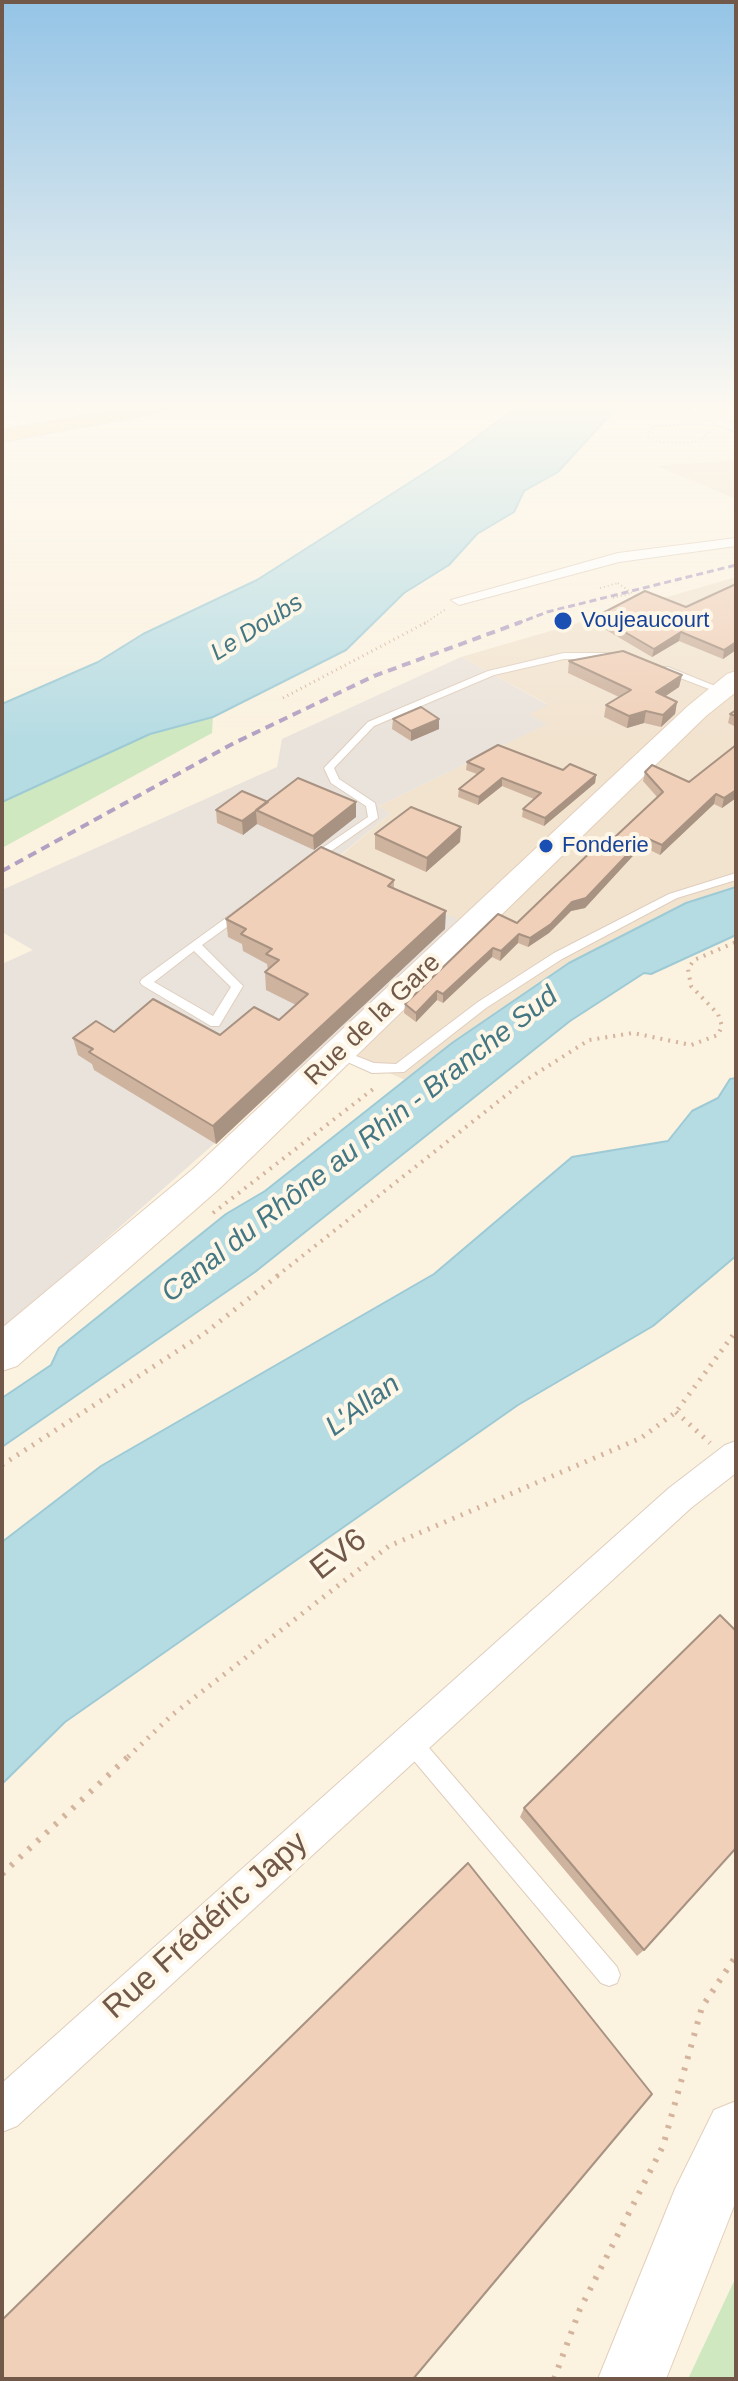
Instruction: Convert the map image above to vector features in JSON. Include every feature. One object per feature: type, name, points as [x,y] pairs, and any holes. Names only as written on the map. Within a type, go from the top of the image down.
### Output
[{"type":"main road","name":"Rue de la Gare","points":[[3,1350],[206,1179],[728,684]]},
{"type":"main road","points":[[632,2379],[698,2212],[736,2132]]},
{"type":"street","points":[[459,600],[618,558],[736,542]]},
{"type":"street","name":"Rue Frédéric Japy","points":[[2,2111],[728,1454]]},
{"type":"lane","points":[[300,868],[373,818],[371,805],[335,781],[329,768],[371,724],[491,673],[564,656],[620,657]]},
{"type":"lane","points":[[649,662],[728,684]]},
{"type":"lane","points":[[338,1053],[372,1068],[399,1069],[482,1005],[558,956],[673,896],[736,876]]},
{"type":"lane","points":[[195,945],[237,986],[215,1023],[146,982],[195,945],[253,902]]},
{"type":"lane","points":[[411,1742],[609,1975]]},
{"type":"path","points":[[600,588],[618,583],[632,593],[613,598]]},
{"type":"path","points":[[283,698],[419,627],[459,600]]},
{"type":"path","points":[[2,1465],[205,1333],[523,1082],[589,1040],[633,1033],[691,1045],[718,1035],[722,1026],[718,1014],[691,986],[688,969],[694,960],[736,942]]},
{"type":"path","name":"EV6","points":[[2,1874],[172,1715],[389,1546],[613,1453],[641,1438],[676,1412],[736,1331]]},
{"type":"path","points":[[676,1412],[728,1454]]},
{"type":"path","points":[[554,2379],[580,2309],[663,2146],[702,2007],[736,1956]]},
{"type":"shaded area","points":[[736,577],[736,887],[686,903],[475,1028],[405,1080],[326,1045],[458,920],[332,863],[390,814],[379,806],[546,724],[528,714],[547,704],[461,657]]},
{"type":"shaded area","points":[[461,657],[548,705],[529,714],[547,724],[379,806],[390,814],[332,862],[459,920],[326,1045],[2,1331],[2,964],[33,950],[2,932],[2,890],[277,767],[282,739]]},
{"type":"green space","points":[[213,717],[212,733],[2,848],[2,802],[150,734]]},
{"type":"green space","points":[[736,2277],[736,2379],[688,2379]]},
{"type":"water","name":"Le Doubs","points":[[357,516],[507,516],[477,534],[449,565],[404,593],[346,650],[213,717],[150,734],[2,802],[2,704],[98,662],[143,634],[257,580]]},
{"type":"water","name":"Canal du Rhône au Rhin - Branche Sud","points":[[736,887],[736,935],[651,974],[644,973],[570,1021],[255,1272],[2,1447],[2,1398],[51,1365],[59,1348],[226,1214],[265,1191],[452,1043],[569,963],[686,903]]},
{"type":"water","name":"L'Allan","points":[[736,1078],[736,1256],[653,1326],[518,1405],[65,1722],[2,1784],[2,1542],[101,1466],[434,1274],[572,1157],[668,1141],[692,1111],[718,1098],[730,1079]]},
{"type":"building","points":[[736,584],[736,642],[724,650],[681,632],[654,649],[597,616],[645,591],[686,607]]},
{"type":"building","points":[[623,651],[682,675],[656,692],[677,702],[663,715],[646,711],[629,716],[606,705],[631,690],[569,661]]},
{"type":"building","points":[[421,707],[439,719],[411,731],[393,719]]},
{"type":"building","points":[[498,745],[563,770],[570,764],[596,775],[545,818],[523,809],[541,793],[502,778],[479,797],[459,789],[484,769],[467,762]]},
{"type":"building","points":[[736,745],[736,790],[724,798],[716,794],[662,845],[644,837],[586,898],[572,902],[551,924],[530,938],[519,934],[501,951],[493,948],[443,994],[437,991],[416,1013],[405,1004],[498,914],[517,923],[602,841],[616,836],[663,792],[645,772],[652,765],[689,782]]},
{"type":"building","points":[[298,778],[356,802],[313,836],[256,810]]},
{"type":"building","points":[[242,791],[268,802],[242,821],[216,810]]},
{"type":"building","points":[[411,807],[461,827],[427,858],[375,834]]},
{"type":"building","points":[[321,847],[394,880],[388,886],[446,911],[213,1126],[89,1052],[93,1049],[73,1038],[96,1021],[114,1032],[153,999],[220,1035],[254,1007],[279,1020],[308,994],[265,972],[279,960],[266,954],[272,949],[241,934],[246,929],[226,919]]},
{"type":"building","points":[[720,1615],[736,1631],[736,1848],[644,1950],[524,1808]]},
{"type":"building","points":[[468,1863],[652,2094],[413,2379],[2,2379],[2,2320]]},
{"type":"railway","points":[[516,624],[547,612],[736,565]]},
{"type":"railway","points":[[2,871],[234,743],[374,676],[521,622]]},
{"type":"place","name":"Voujeaucourt","points":[[563,621]]},
{"type":"place","name":"Fonderie","points":[[546,846]]}]
